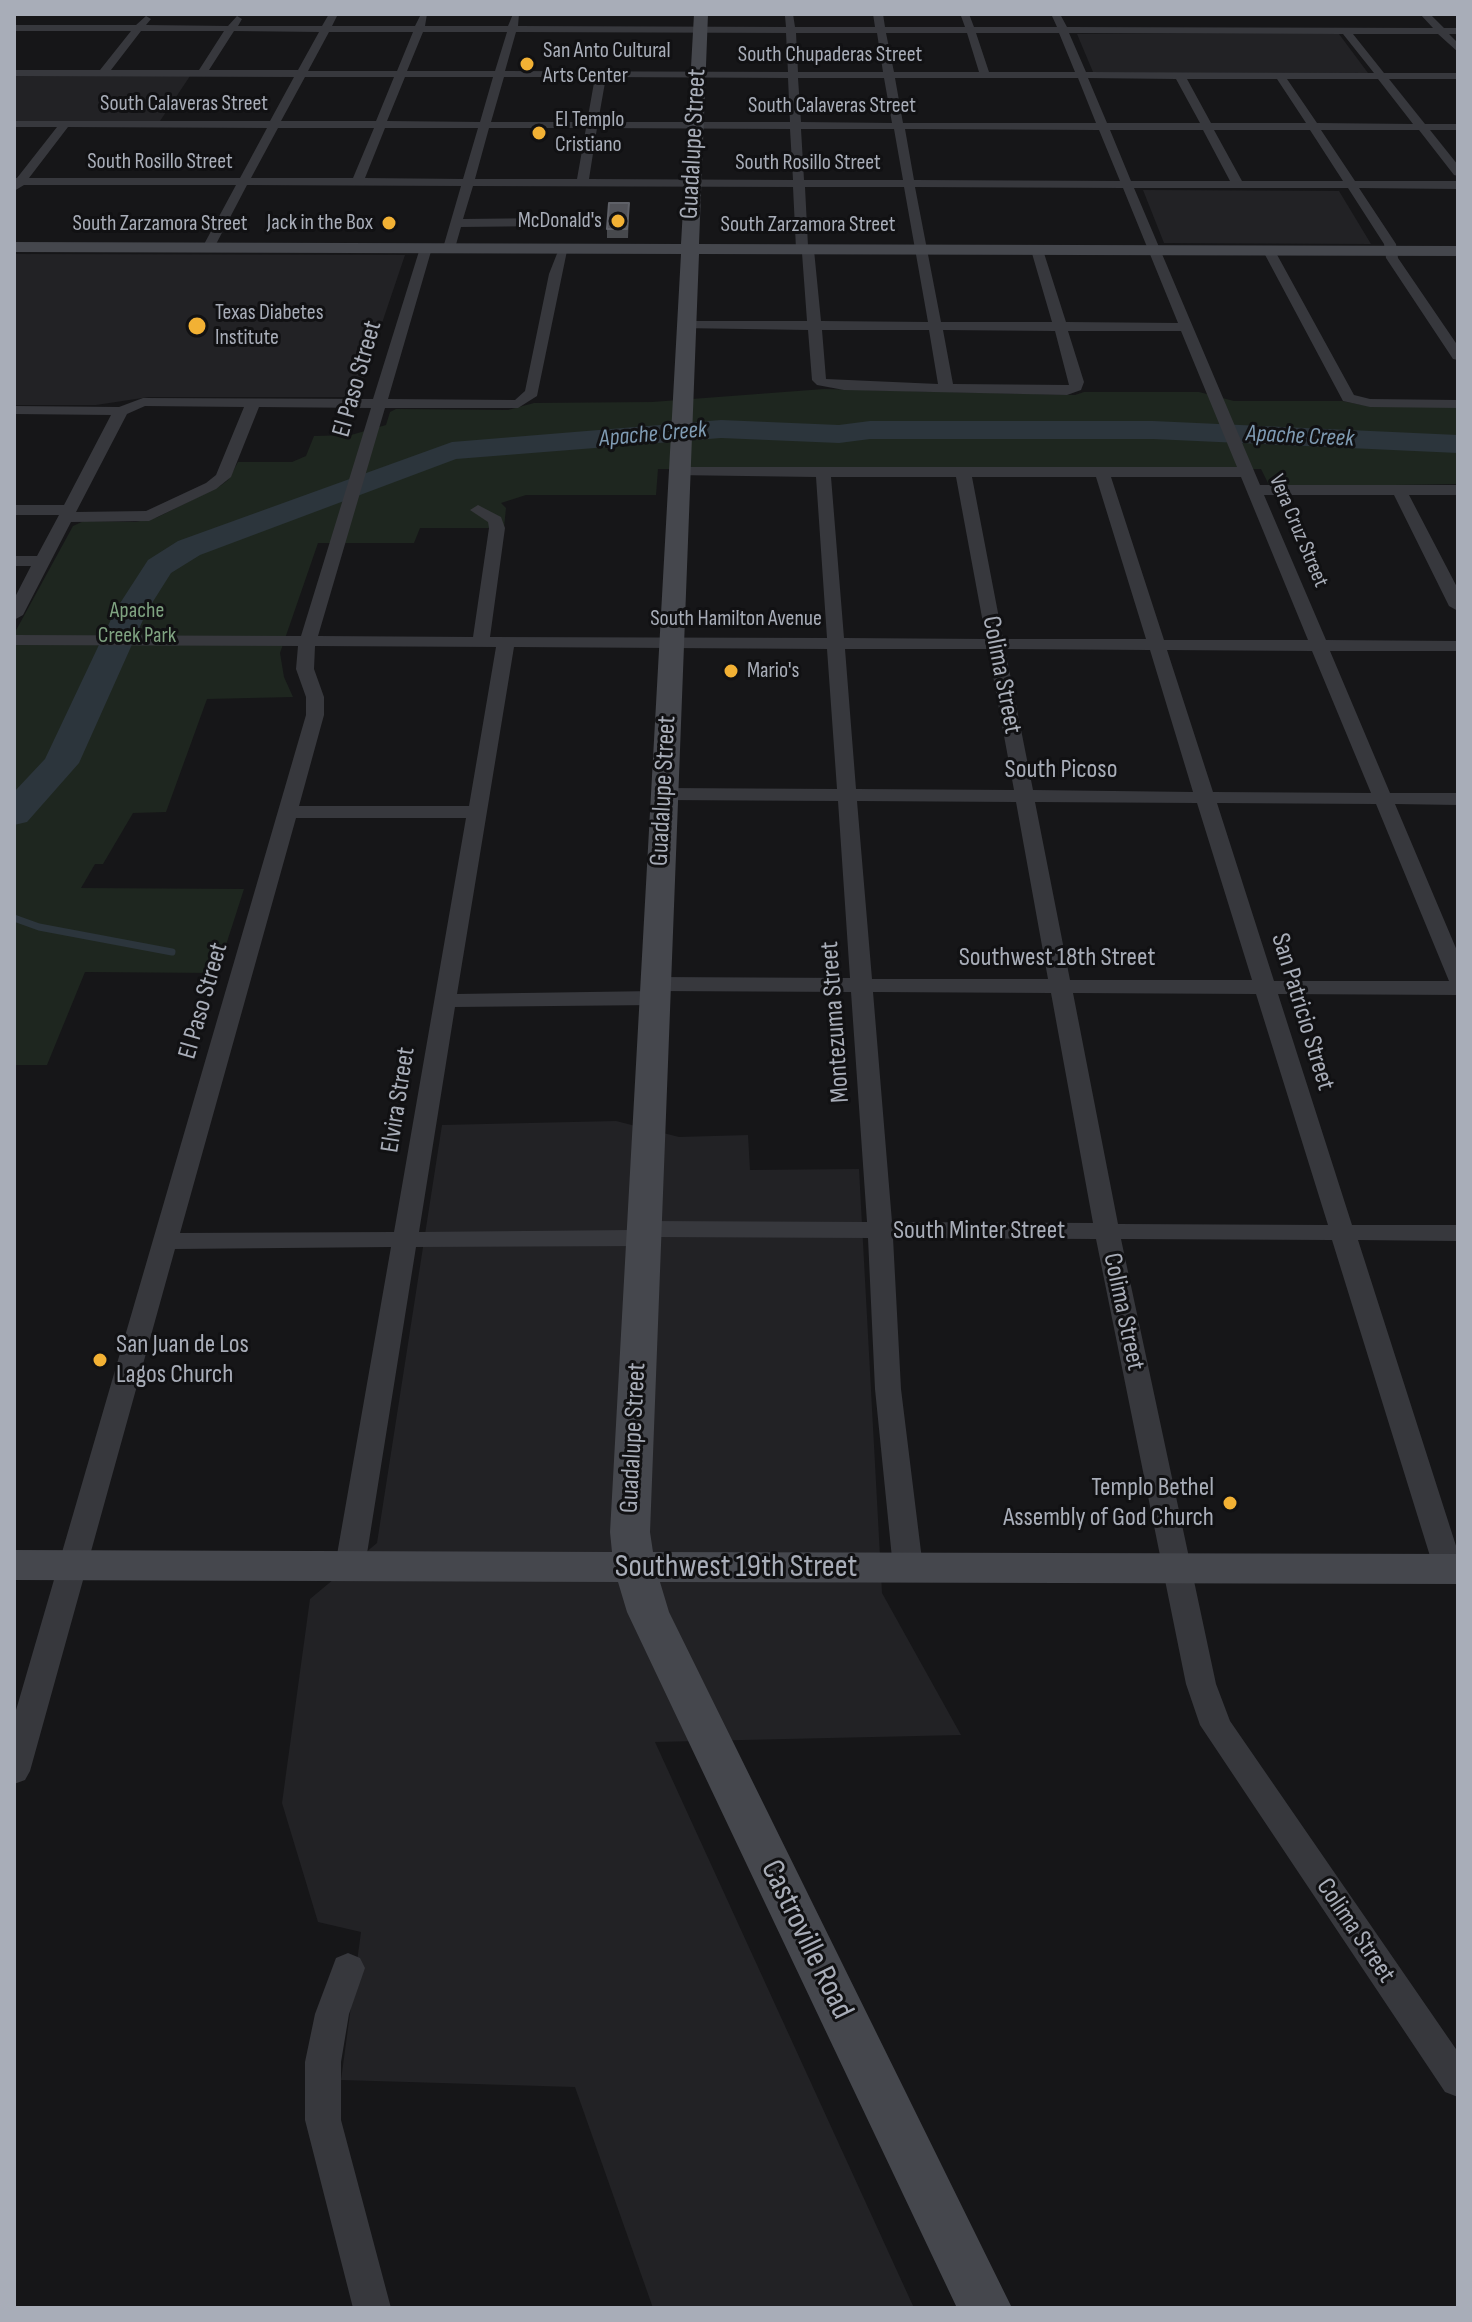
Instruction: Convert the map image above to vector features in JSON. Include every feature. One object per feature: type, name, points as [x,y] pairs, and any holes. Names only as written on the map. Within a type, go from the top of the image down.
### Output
[{"type":"main road","name":"Guadalupe Street","points":[[635,1568],[630,1532],[701,22]]},
{"type":"main road","name":"South Zarzamora Street","points":[[14,247],[1458,251]]},
{"type":"main road","name":"Southwest 19th Street","points":[[14,1565],[1454,1569]]},
{"type":"main road","name":"Castroville Road","points":[[635,1568],[648,1612],[677,1675],[985,2308]]},
{"type":"street","points":[[103,73],[150,14]]},
{"type":"street","points":[[200,73],[241,14]]},
{"type":"street","points":[[208,248],[333,14]]},
{"type":"street","points":[[357,183],[425,14]]},
{"type":"street","points":[[449,248],[517,14]]},
{"type":"street","points":[[606,29],[609,14]]},
{"type":"street","points":[[789,14],[805,250],[819,380],[833,385],[1073,389],[1077,382],[1037,250]]},
{"type":"street","points":[[878,14],[946,386]]},
{"type":"street","points":[[965,14],[985,75]]},
{"type":"street","name":"Vera Cruz Street","points":[[1056,14],[1458,979]]},
{"type":"street","points":[[1425,14],[1458,49]]},
{"type":"street","points":[[1242,20],[1249,31]]},
{"type":"street","points":[[14,28],[606,29],[701,22],[790,29],[1458,31]]},
{"type":"street","points":[[1346,31],[1458,173]]},
{"type":"street","name":"South Chupaderas Street","points":[[14,73],[1458,76]]},
{"type":"street","points":[[582,183],[601,74]]},
{"type":"street","points":[[1180,76],[1238,184]]},
{"type":"street","points":[[1280,76],[1353,185],[1390,244],[1392,258],[1458,356]]},
{"type":"street","name":"South Calaveras Street","points":[[14,124],[1458,127]]},
{"type":"street","points":[[16,184],[65,124]]},
{"type":"street","name":"South Rosillo Street","points":[[16,184],[1458,185]]},
{"type":"street","points":[[457,223],[549,222]]},
{"type":"street","name":"El Paso Street","points":[[14,1771],[315,715],[315,697],[305,669],[307,642],[371,439],[426,248]]},
{"type":"street","points":[[14,410],[121,411],[143,402],[518,404],[532,393],[555,274],[564,249]]},
{"type":"street","points":[[1269,251],[1348,398],[1370,403],[1458,404]]},
{"type":"street","points":[[685,325],[1186,327]]},
{"type":"street","points":[[14,510],[149,516],[223,477],[253,403]]},
{"type":"street","points":[[14,615],[121,411]]},
{"type":"street","points":[[680,466],[823,472],[1247,475],[1399,490],[1458,490]]},
{"type":"street","name":"Montezuma Street","points":[[823,472],[880,1231],[888,1389],[908,1568]]},
{"type":"street","name":"Colima Street","points":[[963,472],[1063,986],[1107,1231],[1201,1684],[1216,1725],[1458,2081]]},
{"type":"street","name":"San Patricio Street","points":[[1102,472],[1340,1232],[1454,1569]]},
{"type":"street","points":[[1399,490],[1458,606]]},
{"type":"street","points":[[478,510],[495,520],[497,528],[481,642]]},
{"type":"street","points":[[14,561],[43,561]]},
{"type":"street","name":"South Hamilton Avenue","points":[[19,640],[1458,646]]},
{"type":"street","name":"Elvira Street","points":[[350,1566],[506,642]]},
{"type":"street","name":"South Picoso","points":[[665,794],[1458,799]]},
{"type":"street","points":[[288,812],[477,812]]},
{"type":"street","name":"Southwest 18th Street","points":[[445,1001],[861,985],[1458,988]]},
{"type":"street","name":"South Minter Street","points":[[165,1241],[406,1241],[880,1231],[1458,1233]]},
{"type":"street","points":[[348,1968],[332,2014],[323,2062],[323,2120],[372,2308]]},
{"type":"shaded area","points":[[1077,34],[1339,34],[1368,73],[1093,72]]},
{"type":"shaded area","points":[[14,76],[190,76],[160,121],[14,121]]},
{"type":"shaded area","points":[[1143,190],[1339,191],[1371,244],[1164,243]]},
{"type":"shaded area","name":"Texas Diabetes Institute","points":[[14,254],[405,255],[357,397],[149,397],[96,405],[14,405]]},
{"type":"shaded area","points":[[616,1121],[679,1137],[748,1135],[750,1170],[859,1169],[882,1593],[961,1735],[655,1742],[914,2308],[653,2308],[575,2087],[341,2080],[361,1932],[318,1922],[282,1803],[310,1599],[377,1543],[442,1125]]},
{"type":"green space","name":"Apache Creek Park","points":[[824,389],[1075,395],[1084,392],[1199,392],[1234,401],[1342,401],[1362,405],[1458,406],[1458,484],[1270,487],[1261,469],[658,469],[656,495],[526,495],[501,503],[506,508],[504,528],[420,528],[414,543],[318,543],[280,653],[284,677],[293,697],[207,699],[166,812],[133,813],[103,864],[95,864],[81,888],[244,889],[217,973],[85,972],[47,1065],[14,1065],[14,634],[73,526],[84,521],[136,522],[158,517],[220,486],[228,480],[238,462],[292,462],[306,456],[314,436],[351,435],[386,425],[390,412],[396,409],[508,410],[534,403],[652,402]]},
{"type":"building","points":[[609,203],[629,203],[627,229],[607,229]]},
{"type":"waterway","name":"Apache Creek","points":[[14,814],[61,763],[131,611],[159,567],[189,548],[452,451],[721,429],[839,434],[870,430],[1153,430],[1458,444]]},
{"type":"waterway","points":[[14,918],[39,927],[172,952]]},
{"type":"place","name":"San Anto Cultural Arts Center","points":[[527,64]]},
{"type":"place","name":"El Templo Cristiano","points":[[539,133]]},
{"type":"place","name":"McDonald's","points":[[618,221]]},
{"type":"place","name":"Jack in the Box","points":[[389,223]]},
{"type":"place","name":"Texas Diabetes Institute","points":[[197,326]]},
{"type":"place","name":"Mario's","points":[[731,671]]},
{"type":"place","name":"San Juan de Los Lagos Church","points":[[100,1360]]},
{"type":"place","name":"Templo Bethel Assembly of God Church","points":[[1230,1503]]}]
